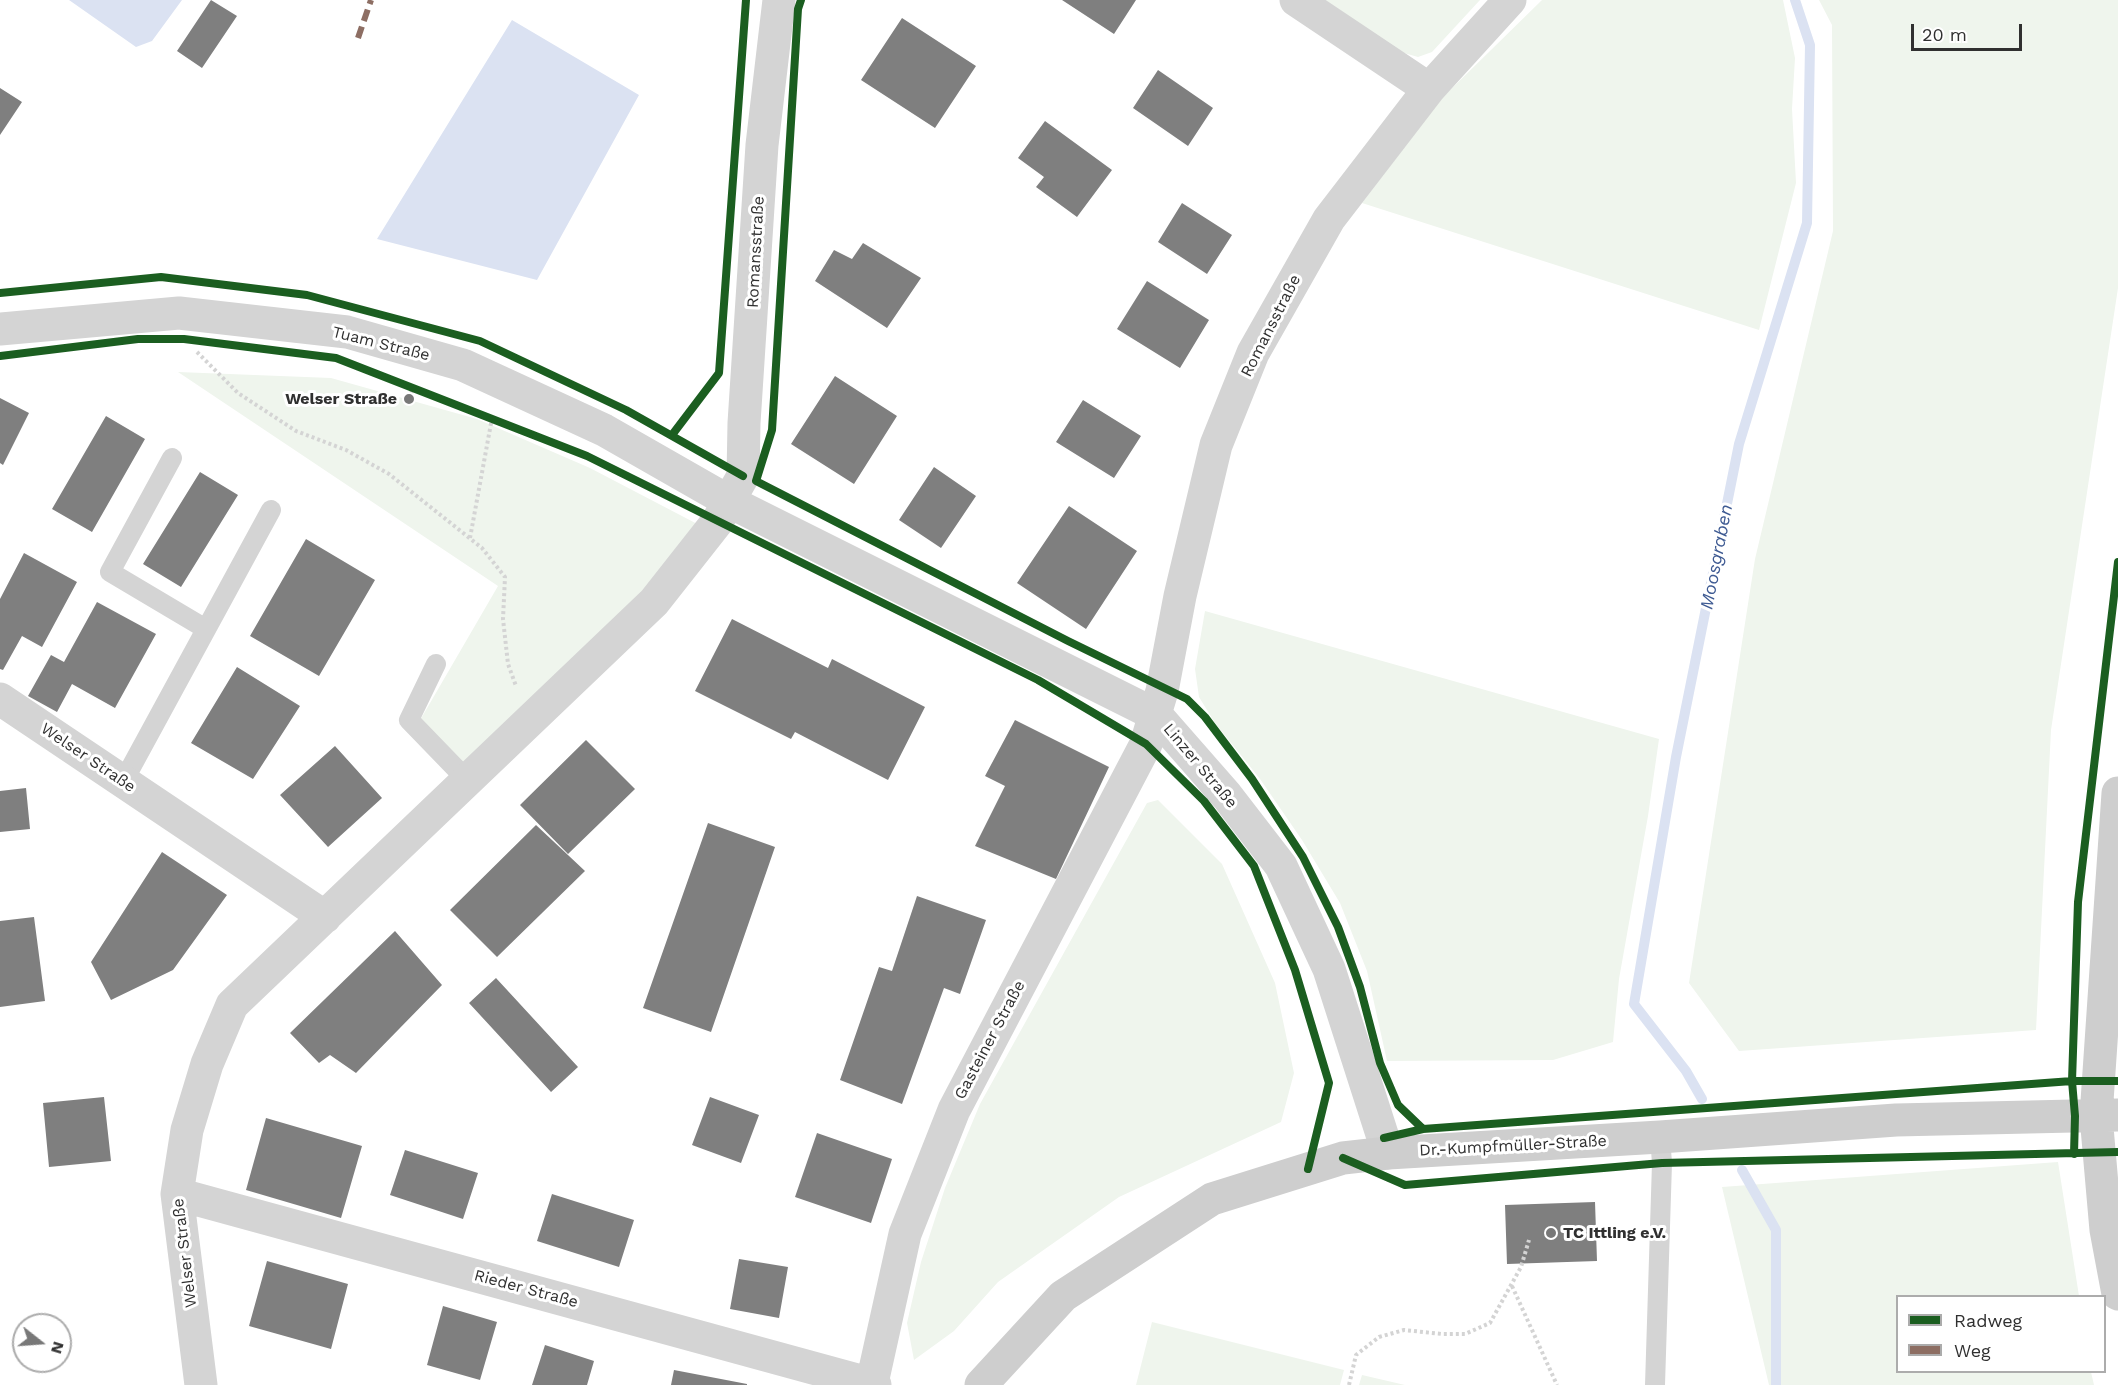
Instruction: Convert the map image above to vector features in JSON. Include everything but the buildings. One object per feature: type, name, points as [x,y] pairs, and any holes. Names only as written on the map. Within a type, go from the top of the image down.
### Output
[{"type":"street","name":"Romansstraße","points":[[730,502],[743,476],[744,423],[752,331],[762,145],[779,0]]},
{"type":"street","points":[[1296,0],[1429,89]]},
{"type":"street","name":"Romansstraße","points":[[1156,715],[1180,596],[1216,445],[1253,353],[1329,219],[1429,89],[1510,0]]},
{"type":"street","name":"Tuam Straße","points":[[0,329],[178,313],[347,332],[463,365],[604,430],[730,502]]},
{"type":"street","name":"Linzer Straße","points":[[730,502],[1156,715],[1227,796],[1281,866],[1329,969],[1388,1154]]},
{"type":"street","name":"Welser Straße","points":[[201,1385],[177,1194],[187,1130],[207,1064],[232,1005],[654,602],[730,502]]},
{"type":"street","name":"Welser Straße","points":[[0,699],[325,917]]},
{"type":"street","name":"Gasteiner Straße","points":[[873,1384],[905,1234],[954,1110],[1146,744],[1156,715]]},
{"type":"street","points":[[2118,793],[2107,1116],[2106,1230],[2118,1294]]},
{"type":"street","name":"Dr.-Kumpfmüller-Straße","points":[[981,1385],[1063,1296],[1212,1199],[1343,1158],[1896,1119],[2107,1116]]},
{"type":"street","name":"Rieder Straße","points":[[177,1194],[873,1384]]},
{"type":"lane","points":[[172,458],[110,572],[206,628]]},
{"type":"lane","points":[[123,782],[271,510]]},
{"type":"lane","points":[[436,664],[409,720],[468,781]]},
{"type":"lane","points":[[1655,1385],[1662,1163],[1660,1137]]},
{"type":"path","points":[[192,347],[238,393],[296,430],[346,450],[390,474],[483,548],[505,577],[503,619],[508,664],[520,696],[534,717]]},
{"type":"path","points":[[402,383],[423,392]]},
{"type":"path","points":[[409,399],[413,388]]},
{"type":"path","points":[[483,414],[503,423]]},
{"type":"path","points":[[470,538],[492,418]]},
{"type":"path","points":[[1348,1385],[1356,1355],[1380,1337],[1404,1330],[1464,1334],[1490,1323],[1521,1267],[1529,1240]]},
{"type":"path","points":[[1511,1286],[1557,1385]]},
{"type":"shaded area","points":[[1323,0],[1480,0],[1432,52],[1418,57],[1404,53]]},
{"type":"shaded area","points":[[1542,0],[1783,0],[1795,58],[1792,109],[1796,183],[1759,330],[1362,203],[1442,98]]},
{"type":"shaded area","points":[[1819,0],[2118,0],[2118,288],[2051,730],[2036,1030],[1739,1051],[1689,983],[1755,559],[1833,231],[1832,25]]},
{"type":"shaded area","points":[[178,372],[331,378],[477,419],[590,468],[703,527],[661,582],[465,770],[419,722],[498,586]]},
{"type":"shaded area","points":[[1205,611],[1659,739],[1648,816],[1619,979],[1613,1042],[1553,1060],[1387,1061],[1367,971],[1340,903],[1302,840],[1260,779],[1215,723],[1199,697],[1195,669]]},
{"type":"shaded area","points":[[1158,800],[1222,864],[1275,983],[1294,1073],[1281,1122],[1119,1197],[998,1282],[954,1331],[914,1360],[907,1323],[921,1262],[945,1188],[980,1104],[1147,803]]},
{"type":"shaded area","points":[[2058,1162],[2079,1295],[1896,1295],[1896,1373],[2091,1373],[2094,1385],[1769,1385],[1722,1187]]},
{"type":"shaded area","points":[[1152,1322],[1344,1370],[1340,1385],[1136,1385]]},
{"type":"shaded area","points":[[1362,1375],[1405,1385],[1359,1385]]},
{"type":"water","points":[[69,0],[182,0],[152,41],[136,47]]},
{"type":"water","points":[[512,20],[639,95],[537,280],[377,239]]},
{"type":"waterway","name":"Moosgraben","points":[[1702,1099],[1686,1071],[1634,1004],[1676,757],[1739,444],[1807,223],[1810,45],[1795,0]]},
{"type":"waterway","points":[[1742,1170],[1776,1230],[1776,1385]]},
{"type":"marked path","points":[[358,38],[371,0]]},
{"type":"cycle path","points":[[672,435],[719,373],[746,0]]},
{"type":"cycle path","points":[[801,0],[798,9],[772,430],[756,481],[1068,641],[1187,699],[1205,717],[1252,779],[1303,857],[1338,927],[1360,987],[1380,1063],[1398,1105],[1423,1129]]},
{"type":"cycle path","points":[[0,293],[161,277],[307,295],[480,341],[626,410],[743,476]]},
{"type":"cycle path","points":[[0,356],[138,339],[184,339],[336,358],[587,456],[1038,680],[1146,744],[1204,801],[1254,866],[1295,970],[1329,1083],[1308,1169]]},
{"type":"cycle path","points":[[2074,1154],[2075,1116],[2072,1081],[2078,902],[2118,562]]},
{"type":"cycle path","points":[[1384,1138],[1423,1129],[2072,1081],[2118,1081]]},
{"type":"cycle path","points":[[1343,1158],[1405,1185],[1662,1163],[2118,1152]]},
{"type":"place","name":"Welser Straße","points":[[409,399]]},
{"type":"place","name":"TC Ittling e.V.","points":[[1551,1233]]}]
